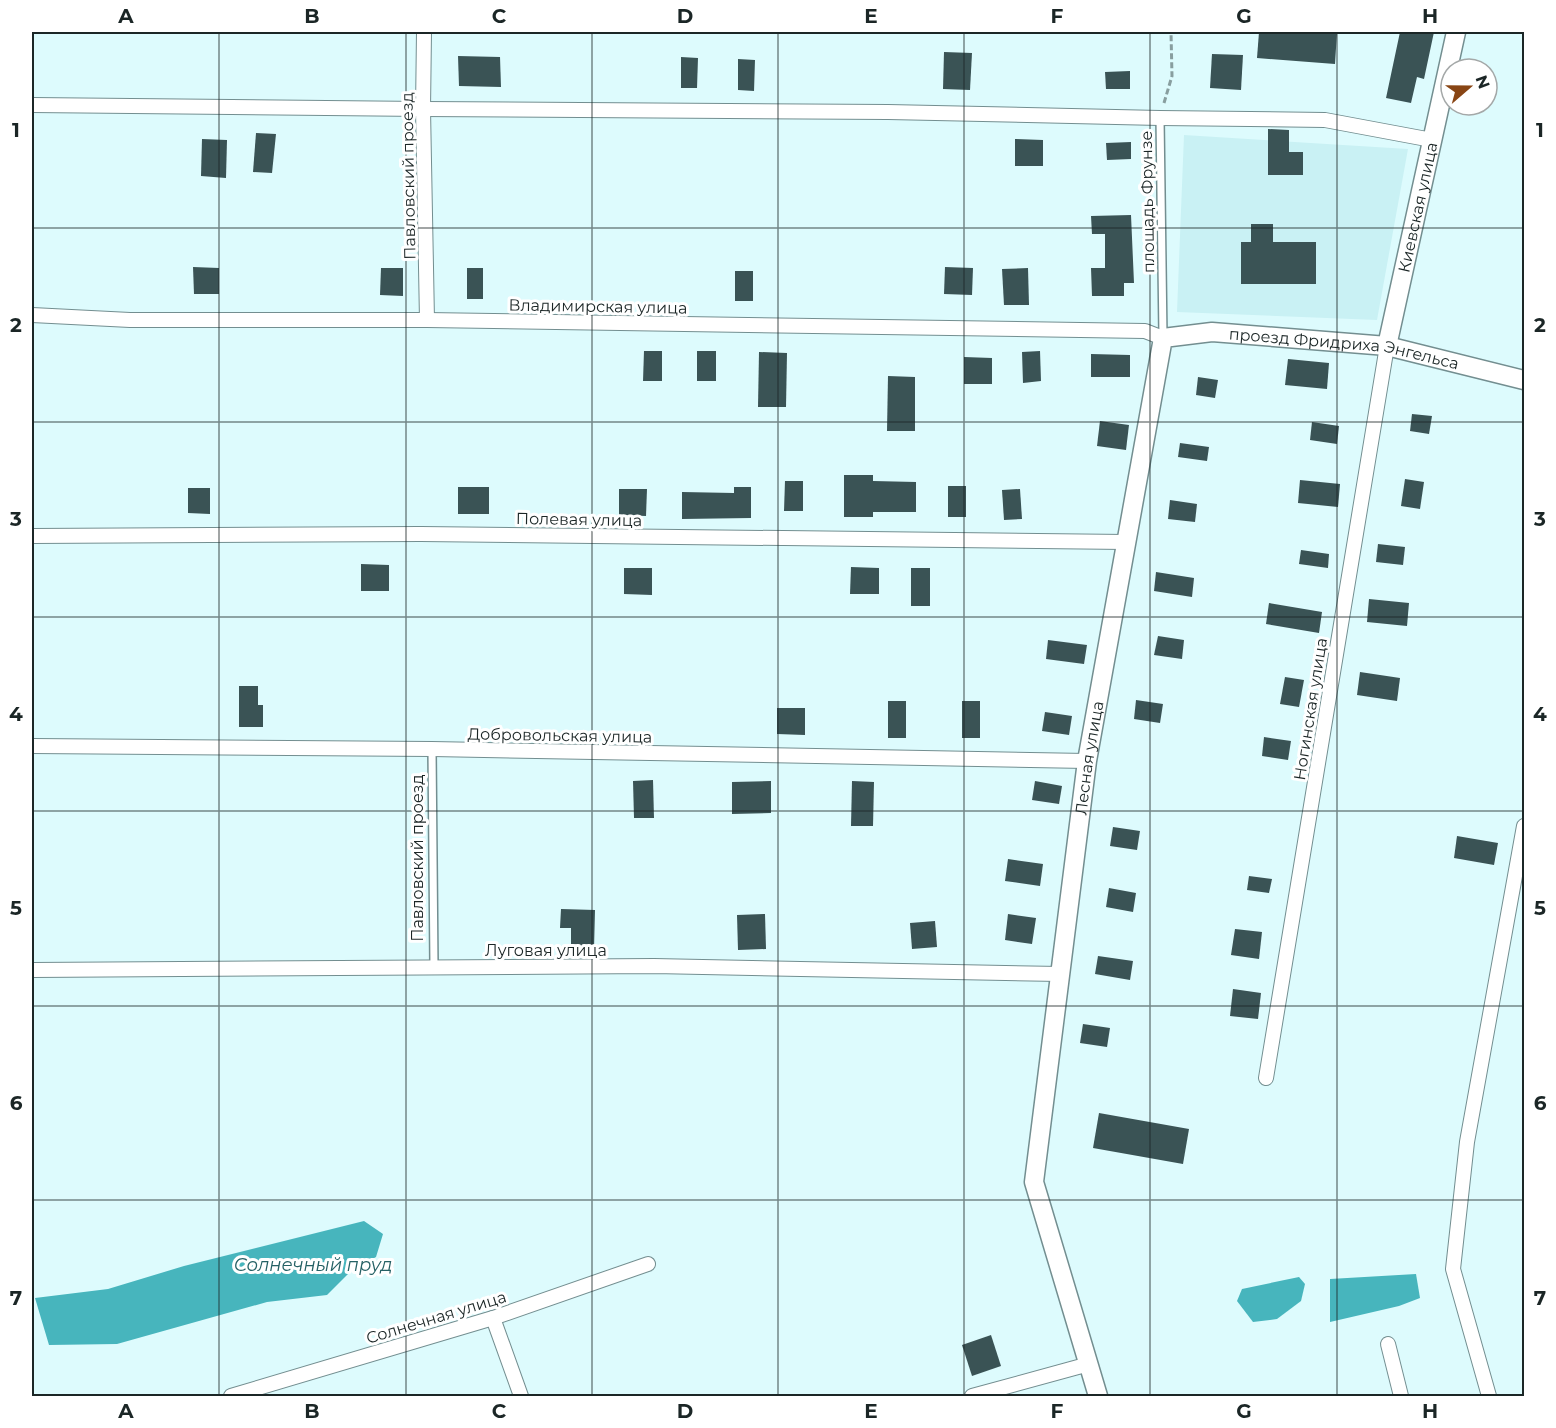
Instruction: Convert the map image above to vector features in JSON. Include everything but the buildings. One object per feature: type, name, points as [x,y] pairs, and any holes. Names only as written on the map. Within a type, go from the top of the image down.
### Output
[{"type":"street","name":"Павловский проезд","points":[[424,32],[423,109],[427,320]]},
{"type":"street","name":"Киевская улица","points":[[1387,346],[1456,32]]},
{"type":"street","points":[[32,105],[876,111],[1325,120],[1432,140]]},
{"type":"street","name":"Владимирская улица","points":[[32,315],[130,320],[427,320],[1145,331],[1163,338]]},
{"type":"street","name":"проезд Фридриха Энгельса","points":[[1163,338],[1212,332],[1387,346],[1524,380]]},
{"type":"street","name":"Лесная улица","points":[[1089,1364],[1034,1182],[1087,761],[1163,338]]},
{"type":"street","name":"Ногинская улица","points":[[1266,1078],[1387,346]]},
{"type":"street","name":"Полевая улица","points":[[32,536],[421,534],[1126,542]]},
{"type":"street","name":"Добровольская улица","points":[[32,746],[432,749],[1087,761]]},
{"type":"street","points":[[1489,1396],[1453,1269],[1467,1142],[1524,826]]},
{"type":"street","name":"Луговая улица","points":[[32,970],[654,966],[1060,974]]},
{"type":"street","name":"Солнечная улица","points":[[231,1396],[493,1318],[648,1264]]},
{"type":"street","points":[[493,1318],[521,1396]]},
{"type":"street","points":[[1388,1344],[1401,1396]]},
{"type":"street","points":[[972,1396],[1089,1364],[1098,1396]]},
{"type":"lane","name":"площадь Фрунзе","points":[[1160,118],[1163,338]]},
{"type":"lane","name":"Павловский проезд","points":[[432,749],[434,967]]},
{"type":"path","name":"площадь Фрунзе","points":[[1160,118],[1172,76],[1171,32]]},
{"type":"shaded area","points":[[1184,135],[1408,149],[1377,320],[1177,312]]},
{"type":"water","name":"Солнечный пруд","points":[[364,1221],[383,1234],[376,1257],[351,1271],[327,1295],[267,1302],[117,1344],[49,1345],[35,1298],[108,1289],[184,1266]]},
{"type":"water","points":[[1416,1274],[1420,1298],[1399,1306],[1330,1322],[1330,1279]]},
{"type":"water","points":[[1299,1277],[1305,1284],[1301,1301],[1277,1319],[1253,1322],[1237,1301],[1242,1289]]}]
